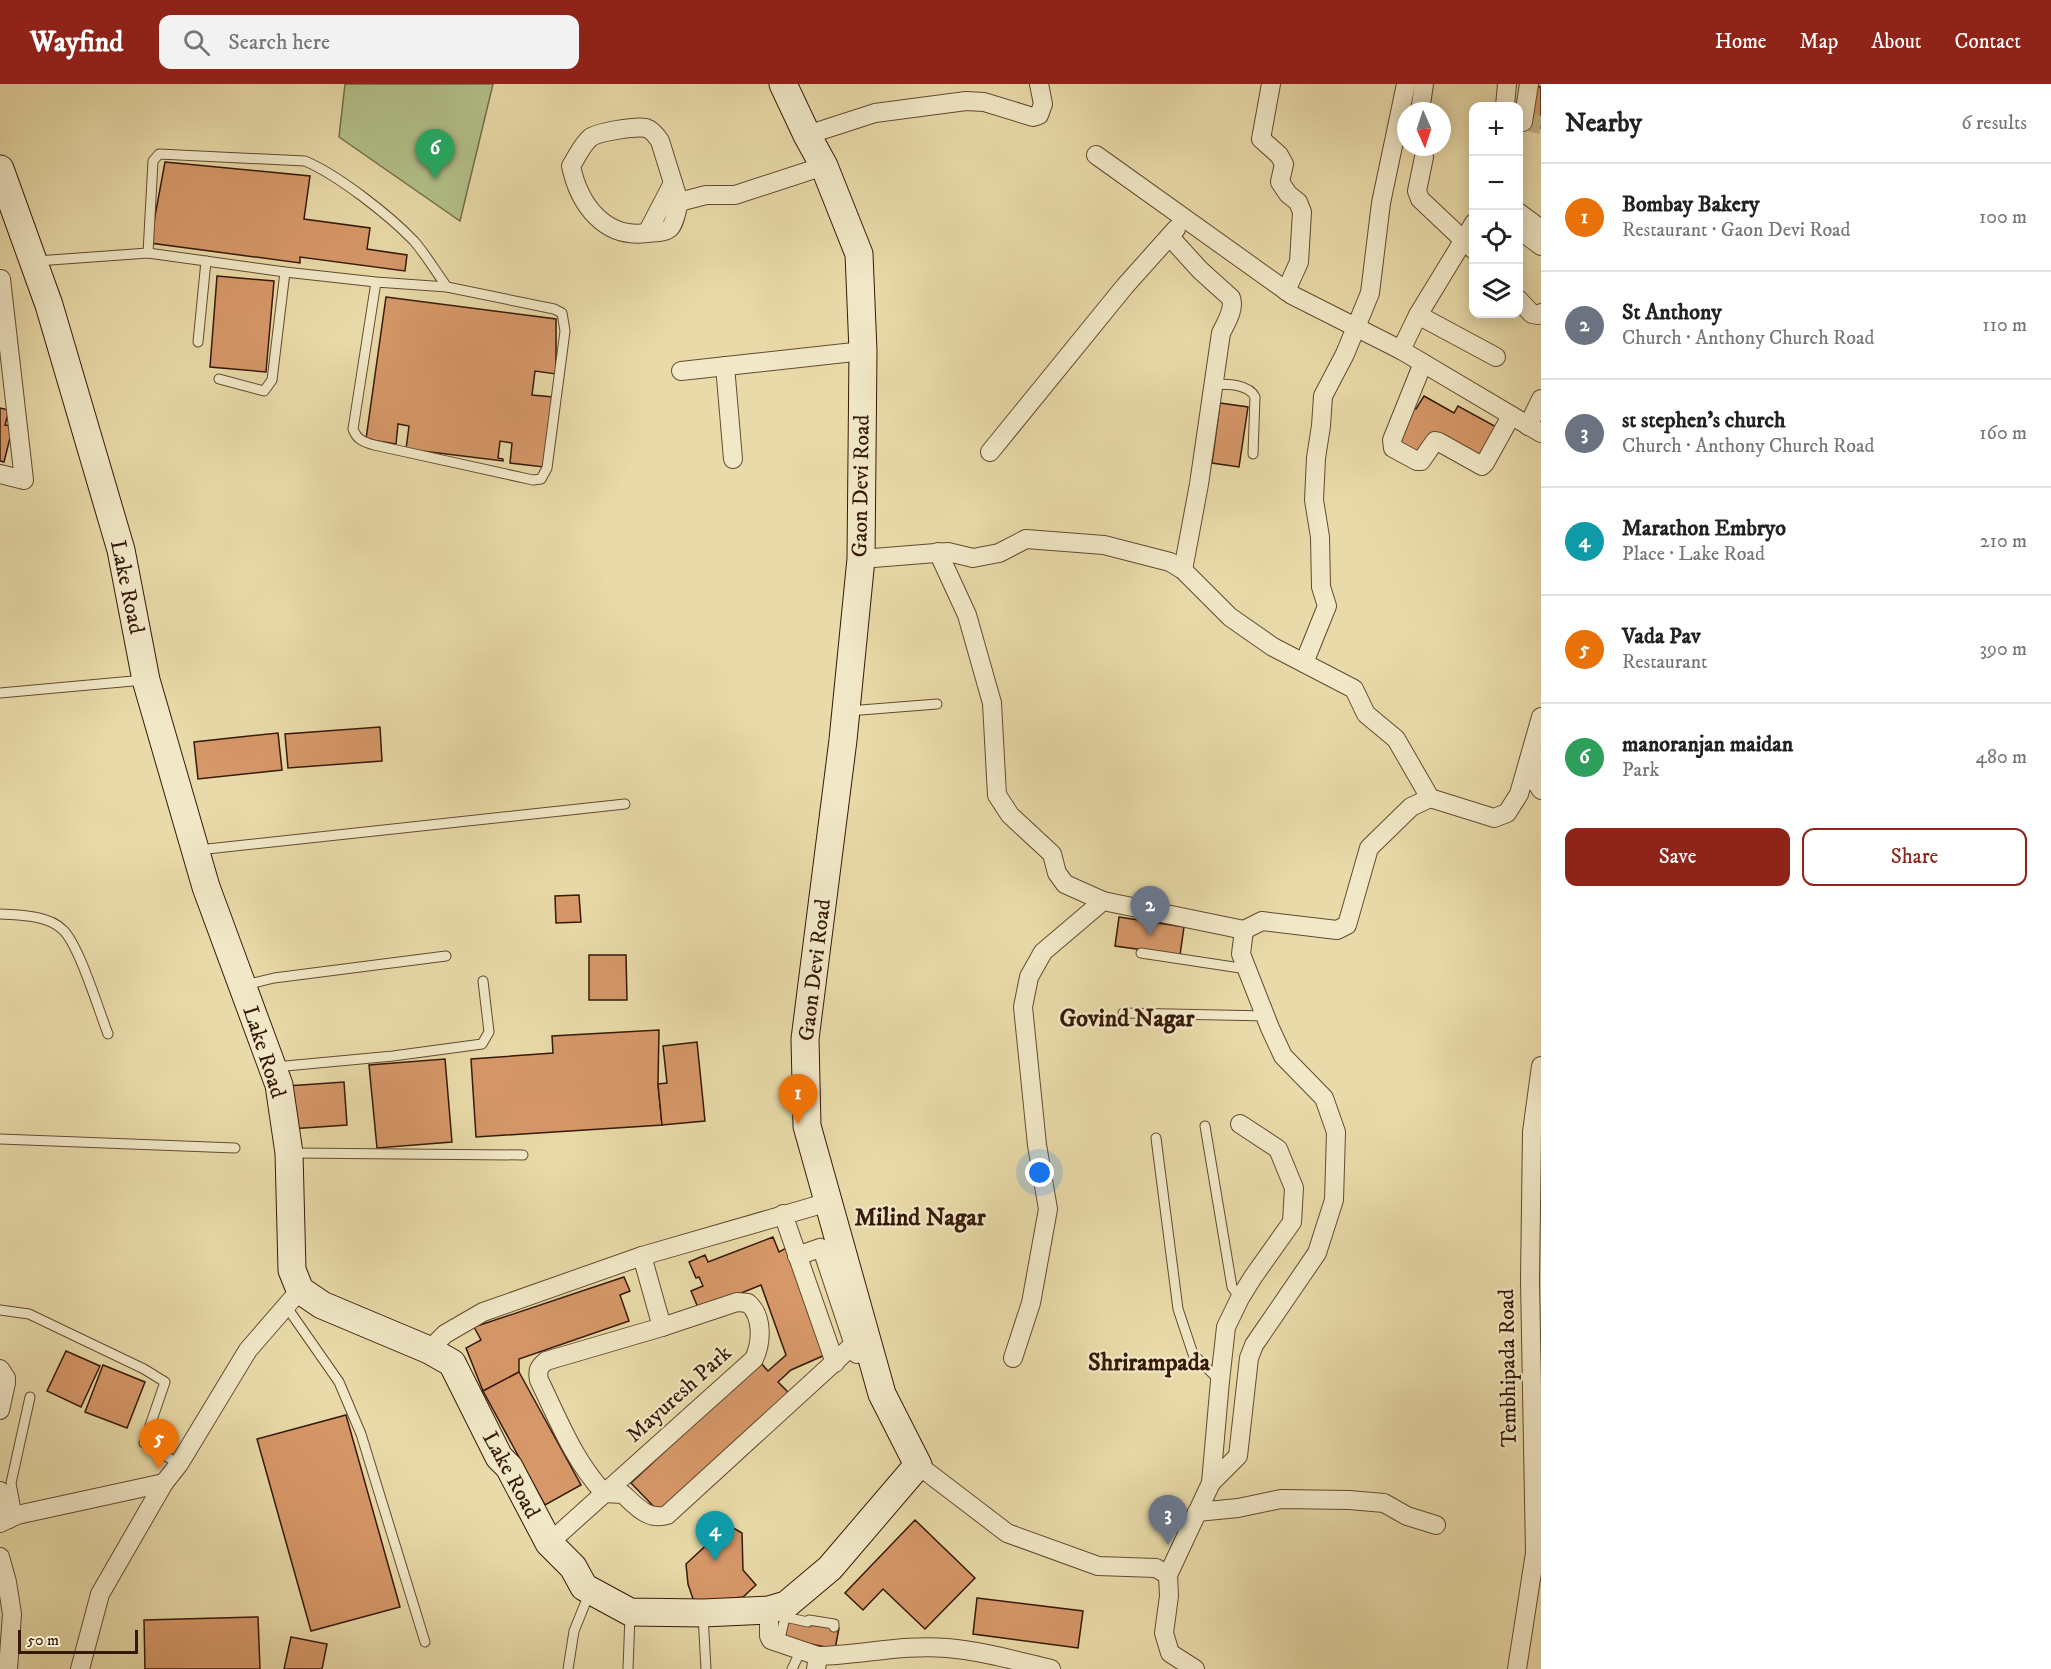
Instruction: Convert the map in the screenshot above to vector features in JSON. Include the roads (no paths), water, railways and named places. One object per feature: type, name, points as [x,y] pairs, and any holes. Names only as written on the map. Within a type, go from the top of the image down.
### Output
[{"type":"street","name":"Gaon Devi Road","points":[[783,84],[824,166],[859,254],[863,351],[861,559],[846,711],[805,1039],[807,1126],[829,1202],[859,1341],[882,1394],[918,1466],[1007,1533],[1098,1566],[1156,1568],[1168,1575]]},
{"type":"street","points":[[807,135],[875,113],[966,100],[984,102],[1033,117],[1039,115],[1043,104],[1039,84]]},
{"type":"street","points":[[1271,84],[1261,139],[1279,155],[1284,164],[1280,182],[1288,194],[1298,202],[1302,212],[1299,262],[1286,291]]},
{"type":"street","points":[[1304,663],[1326,606],[1321,587],[1320,537],[1314,500],[1323,396],[1345,354],[1370,294],[1381,202],[1406,84]]},
{"type":"street","points":[[1421,102],[1424,84]]},
{"type":"street","points":[[1505,102],[1507,84]]},
{"type":"street","points":[[1524,123],[1531,84],[1541,86]]},
{"type":"street","points":[[645,128],[655,134],[660,141],[673,183],[680,202],[672,227],[668,230],[647,233],[627,233],[591,213],[576,186],[571,166],[582,147],[592,136],[608,131],[645,128]]},
{"type":"street","points":[[1096,155],[1286,291],[1401,350],[1535,429],[1540,406]]},
{"type":"street","points":[[1401,350],[1418,315],[1466,244],[1420,199],[1417,191],[1420,159]]},
{"type":"street","points":[[680,202],[706,195],[735,195],[824,166]]},
{"type":"street","name":"Lake Road","points":[[0,169],[49,305],[121,550],[146,680],[206,887],[279,1085],[289,1153],[293,1298],[322,1305],[429,1350],[452,1363],[496,1444],[501,1469],[546,1542],[563,1580],[587,1589]]},
{"type":"street","points":[[647,233],[673,183]]},
{"type":"street","points":[[1523,216],[1541,229]]},
{"type":"street","points":[[990,452],[1125,286],[1170,237],[1184,218]]},
{"type":"street","points":[[1523,232],[1541,246]]},
{"type":"street","points":[[1170,237],[1200,270],[1231,298],[1233,303],[1221,333],[1215,384],[1183,570]]},
{"type":"street","points":[[0,474],[24,480],[1,279]]},
{"type":"street","points":[[1523,304],[1532,314],[1541,313]]},
{"type":"street","points":[[1418,315],[1496,357]]},
{"type":"street","points":[[681,371],[863,351]]},
{"type":"street","points":[[1423,363],[1392,440],[1394,448],[1421,461],[1435,441],[1482,466],[1511,416]]},
{"type":"street","points":[[725,366],[733,459]]},
{"type":"street","points":[[861,559],[938,552],[973,558],[999,553],[1026,539],[1104,545],[1170,562],[1183,570],[1230,617],[1273,647],[1354,689],[1366,714],[1396,739],[1430,798],[1494,818],[1507,813],[1519,794],[1541,717]]},
{"type":"street","points":[[938,552],[967,615],[992,703],[997,795],[1010,815],[1052,854],[1057,873],[1065,884],[1103,901],[1244,930],[1262,921],[1337,930],[1347,925],[1369,848],[1411,807],[1430,798]]},
{"type":"street","points":[[1540,789],[1534,779],[1534,762],[1541,739]]},
{"type":"street","points":[[1013,1358],[1031,1303],[1048,1209],[1036,1137],[1023,1007],[1029,977],[1043,952],[1103,901]]},
{"type":"street","points":[[1195,1669],[1170,1653],[1164,1633],[1169,1596],[1168,1575],[1211,1483],[1238,1456],[1249,1358],[1254,1345],[1317,1253],[1334,1200],[1336,1132],[1324,1098],[1283,1056],[1241,954],[1244,930]]},
{"type":"street","name":"Tembhipada Road","points":[[1517,1669],[1535,1553],[1530,1281],[1532,1132],[1541,1066]]},
{"type":"street","points":[[1211,1483],[1226,1328],[1240,1298],[1292,1222],[1294,1188],[1278,1149],[1240,1124]]},
{"type":"street","points":[[429,1350],[445,1334],[483,1312],[642,1256],[829,1202]]},
{"type":"street","points":[[783,1214],[835,1363]]},
{"type":"street","points":[[797,1256],[820,1248],[823,1252],[859,1341],[862,1365]]},
{"type":"street","points":[[604,1493],[577,1460],[539,1380],[538,1373],[539,1367],[546,1361],[663,1327],[642,1256]]},
{"type":"street","points":[[80,1669],[100,1594],[164,1483],[179,1464],[248,1350],[293,1298]]},
{"type":"street","name":"Mayuresh Park","points":[[604,1493],[754,1359],[758,1350],[760,1338],[755,1309],[748,1303],[737,1302],[663,1327]]},
{"type":"street","points":[[546,1542],[604,1493],[623,1494],[640,1510],[652,1516],[667,1515],[859,1341]]},
{"type":"street","points":[[0,1369],[6,1378],[6,1383],[0,1410]]},
{"type":"street","points":[[918,1466],[830,1568],[775,1614],[769,1636],[771,1640],[812,1652],[851,1654],[885,1649],[946,1648],[1012,1659],[1051,1669]]},
{"type":"street","points":[[0,1491],[9,1519],[164,1483]]},
{"type":"street","points":[[1197,1512],[1238,1508],[1281,1499],[1349,1500],[1384,1503],[1407,1515],[1436,1525]]},
{"type":"street","points":[[0,1557],[12,1607],[8,1669]]},
{"type":"street","points":[[587,1589],[630,1612],[775,1614]]},
{"type":"lane","points":[[148,253],[153,161],[159,154],[305,161],[324,169],[379,211],[414,242],[447,286]]},
{"type":"lane","points":[[33,261],[148,253],[285,272],[376,282],[447,286],[554,309],[562,313],[565,331],[547,468],[541,479],[533,480],[374,445],[361,441],[356,436],[353,429],[376,282]]},
{"type":"lane","points":[[198,342],[206,261]]},
{"type":"lane","points":[[219,379],[264,391],[269,387],[272,380],[285,272]]},
{"type":"lane","points":[[1215,384],[1247,388],[1252,391],[1255,397],[1252,454]]},
{"type":"lane","points":[[0,693],[146,680]]},
{"type":"lane","points":[[846,711],[937,704]]},
{"type":"lane","points":[[195,850],[625,804]]},
{"type":"lane","points":[[0,914],[46,920],[63,929],[75,948],[108,1034]]},
{"type":"lane","points":[[1141,953],[1247,969]]},
{"type":"lane","points":[[242,986],[274,978],[446,956]]},
{"type":"lane","points":[[272,1067],[393,1056],[482,1044],[489,1032],[483,981]]},
{"type":"lane","points":[[1123,1013],[1267,1016]]},
{"type":"lane","points":[[1205,1126],[1232,1287],[1240,1298]]},
{"type":"lane","points":[[1156,1138],[1178,1309],[1193,1354],[1220,1381]]},
{"type":"lane","points":[[0,1139],[235,1148]]},
{"type":"lane","points":[[289,1153],[523,1155]]},
{"type":"lane","points":[[293,1298],[339,1382],[361,1434],[425,1641]]},
{"type":"lane","points":[[0,1310],[28,1314],[165,1382],[144,1443],[179,1464]]},
{"type":"lane","points":[[9,1519],[10,1483],[30,1397]]},
{"type":"lane","points":[[568,1669],[574,1631],[587,1589]]},
{"type":"lane","points":[[628,1669],[630,1612]]},
{"type":"lane","points":[[703,1613],[706,1669]]},
{"type":"lane","points":[[775,1614],[834,1624],[834,1627]]},
{"type":"lane","points":[[792,1669],[812,1652]]},
{"type":"tunnel","points":[[1530,123],[1541,125]]},
{"type":"place","name":"manoranjan maidan","points":[[435,179]]},
{"type":"place","name":"St Anthony","points":[[1150,936]]},
{"type":"place","name":"Bombay Bakery","points":[[798,1124]]},
{"type":"place","name":"Vada Pav","points":[[159,1469]]},
{"type":"place","name":"st stephen's church","points":[[1168,1545]]},
{"type":"place","name":"Marathon Embryo","points":[[715,1561]]},
{"type":"district","name":"Govind Nagar","points":[[1127,1019]]},
{"type":"district","name":"Milind Nagar","points":[[920,1218]]},
{"type":"district","name":"Shrirampada","points":[[1149,1363]]}]
